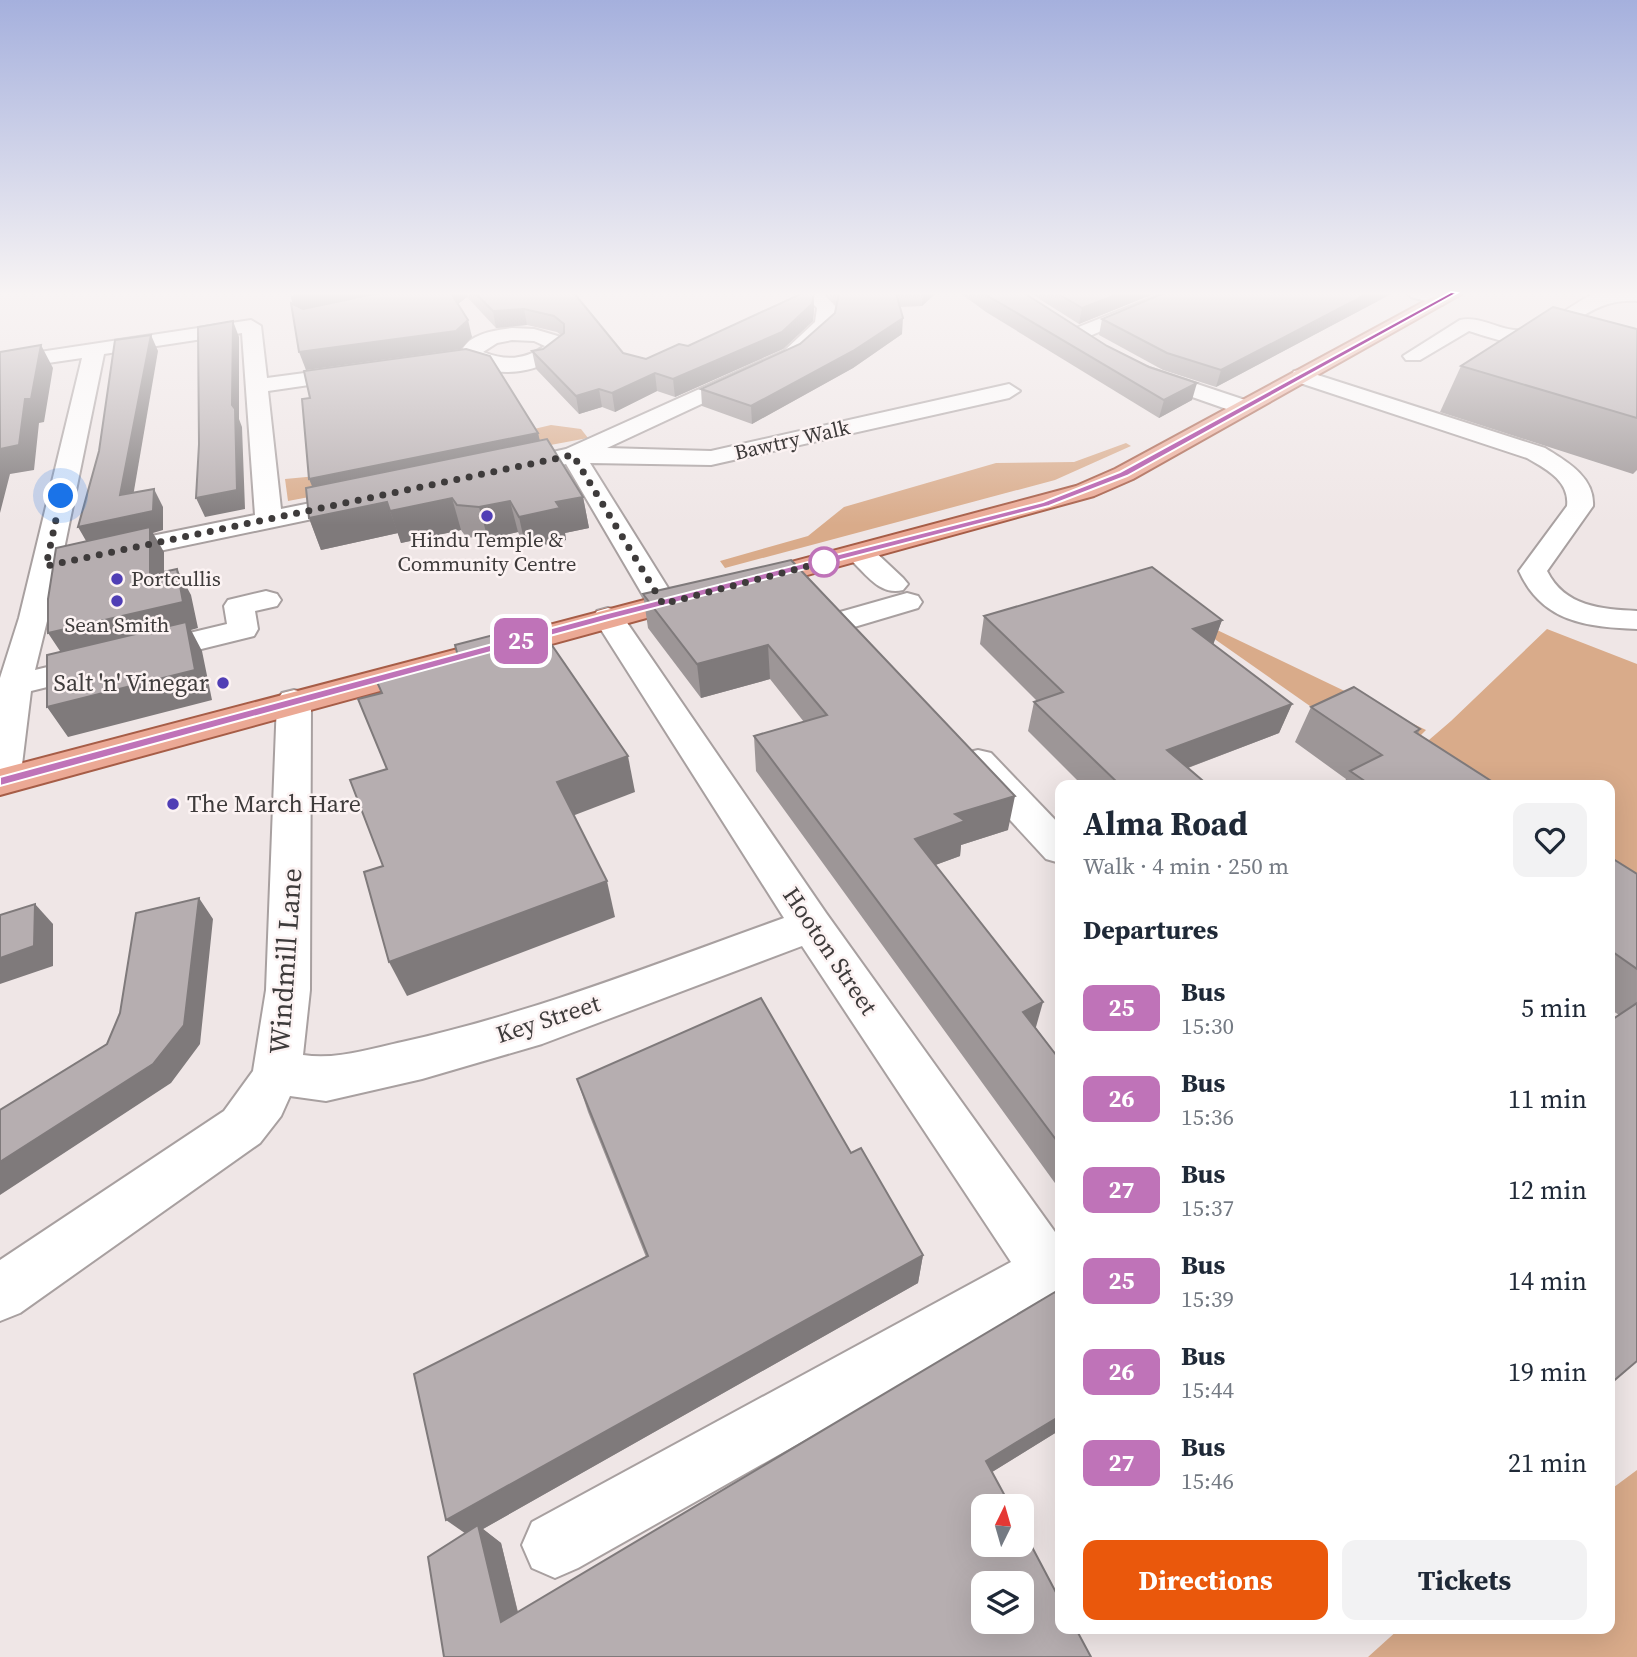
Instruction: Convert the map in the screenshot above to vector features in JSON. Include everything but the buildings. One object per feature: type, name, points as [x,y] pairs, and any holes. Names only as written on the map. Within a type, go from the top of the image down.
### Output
[{"type":"main road","points":[[1,781],[608,617],[722,589],[821,597],[860,552],[1085,491],[1246,408],[1311,370]]},
{"type":"street","points":[[1,781],[12,667],[46,566],[90,370]]},
{"type":"street","points":[[255,370],[269,520]]},
{"type":"street","points":[[256,386],[368,370]]},
{"type":"street","points":[[484,474],[573,455],[758,370]]},
{"type":"street","points":[[1141,370],[1246,408]]},
{"type":"street","points":[[1302,376],[1535,453],[1559,467],[1578,487],[1580,506],[1533,571],[1536,579],[1547,596],[1565,608],[1605,619],[1637,620]]},
{"type":"street","name":"Bawtry Walk","points":[[573,455],[711,458],[1009,391]]},
{"type":"street","points":[[573,455],[663,604]]},
{"type":"street","points":[[46,566],[390,494]]},
{"type":"street","points":[[821,597],[900,593],[860,552]]},
{"type":"street","points":[[821,597],[872,651]]},
{"type":"street","points":[[12,667],[243,629],[239,606],[266,600]]},
{"type":"street","name":"Hooton Street","points":[[608,617],[811,925],[1055,1274]]},
{"type":"street","name":"Windmill Lane","points":[[0,1293],[242,1127],[264,1100],[277,1073],[288,990],[294,701]]},
{"type":"street","points":[[957,740],[1055,844]]},
{"type":"street","name":"Key Street","points":[[277,1073],[326,1080],[435,1054],[542,1024],[811,925]]},
{"type":"street","points":[[555,1545],[1055,1274]]},
{"type":"shaded area","points":[[551,425],[581,429],[588,438],[529,449],[534,429]]},
{"type":"shaded area","points":[[1126,443],[1131,446],[1055,480],[725,568],[720,561],[808,536],[844,507],[996,463],[1074,462]]},
{"type":"shaded area","points":[[317,476],[341,491],[288,501],[285,479]]},
{"type":"shaded area","points":[[1169,607],[1426,730],[1402,754],[1408,758],[1451,721],[1547,629],[1637,664],[1637,921],[1615,907],[1615,780],[1415,780]]},
{"type":"shaded area","points":[[1637,1470],[1637,1657],[1368,1657],[1393,1634],[1615,1634],[1615,1486]]},
{"type":"bus line","name":"25","points":[[0,782],[608,617],[1046,504],[1124,474],[1311,370]]},
{"type":"place","name":"Hindu Temple & Community Centre","points":[[487,516]]},
{"type":"place","name":"Portcullis","points":[[117,579]]},
{"type":"place","name":"Sean Smith","points":[[117,601]]},
{"type":"place","name":"Salt 'n' Vinegar","points":[[223,683]]},
{"type":"place","name":"The March Hare","points":[[173,804]]},
{"type":"route","points":[[61,496],[46,566],[573,455],[663,604],[824,562]]}]
